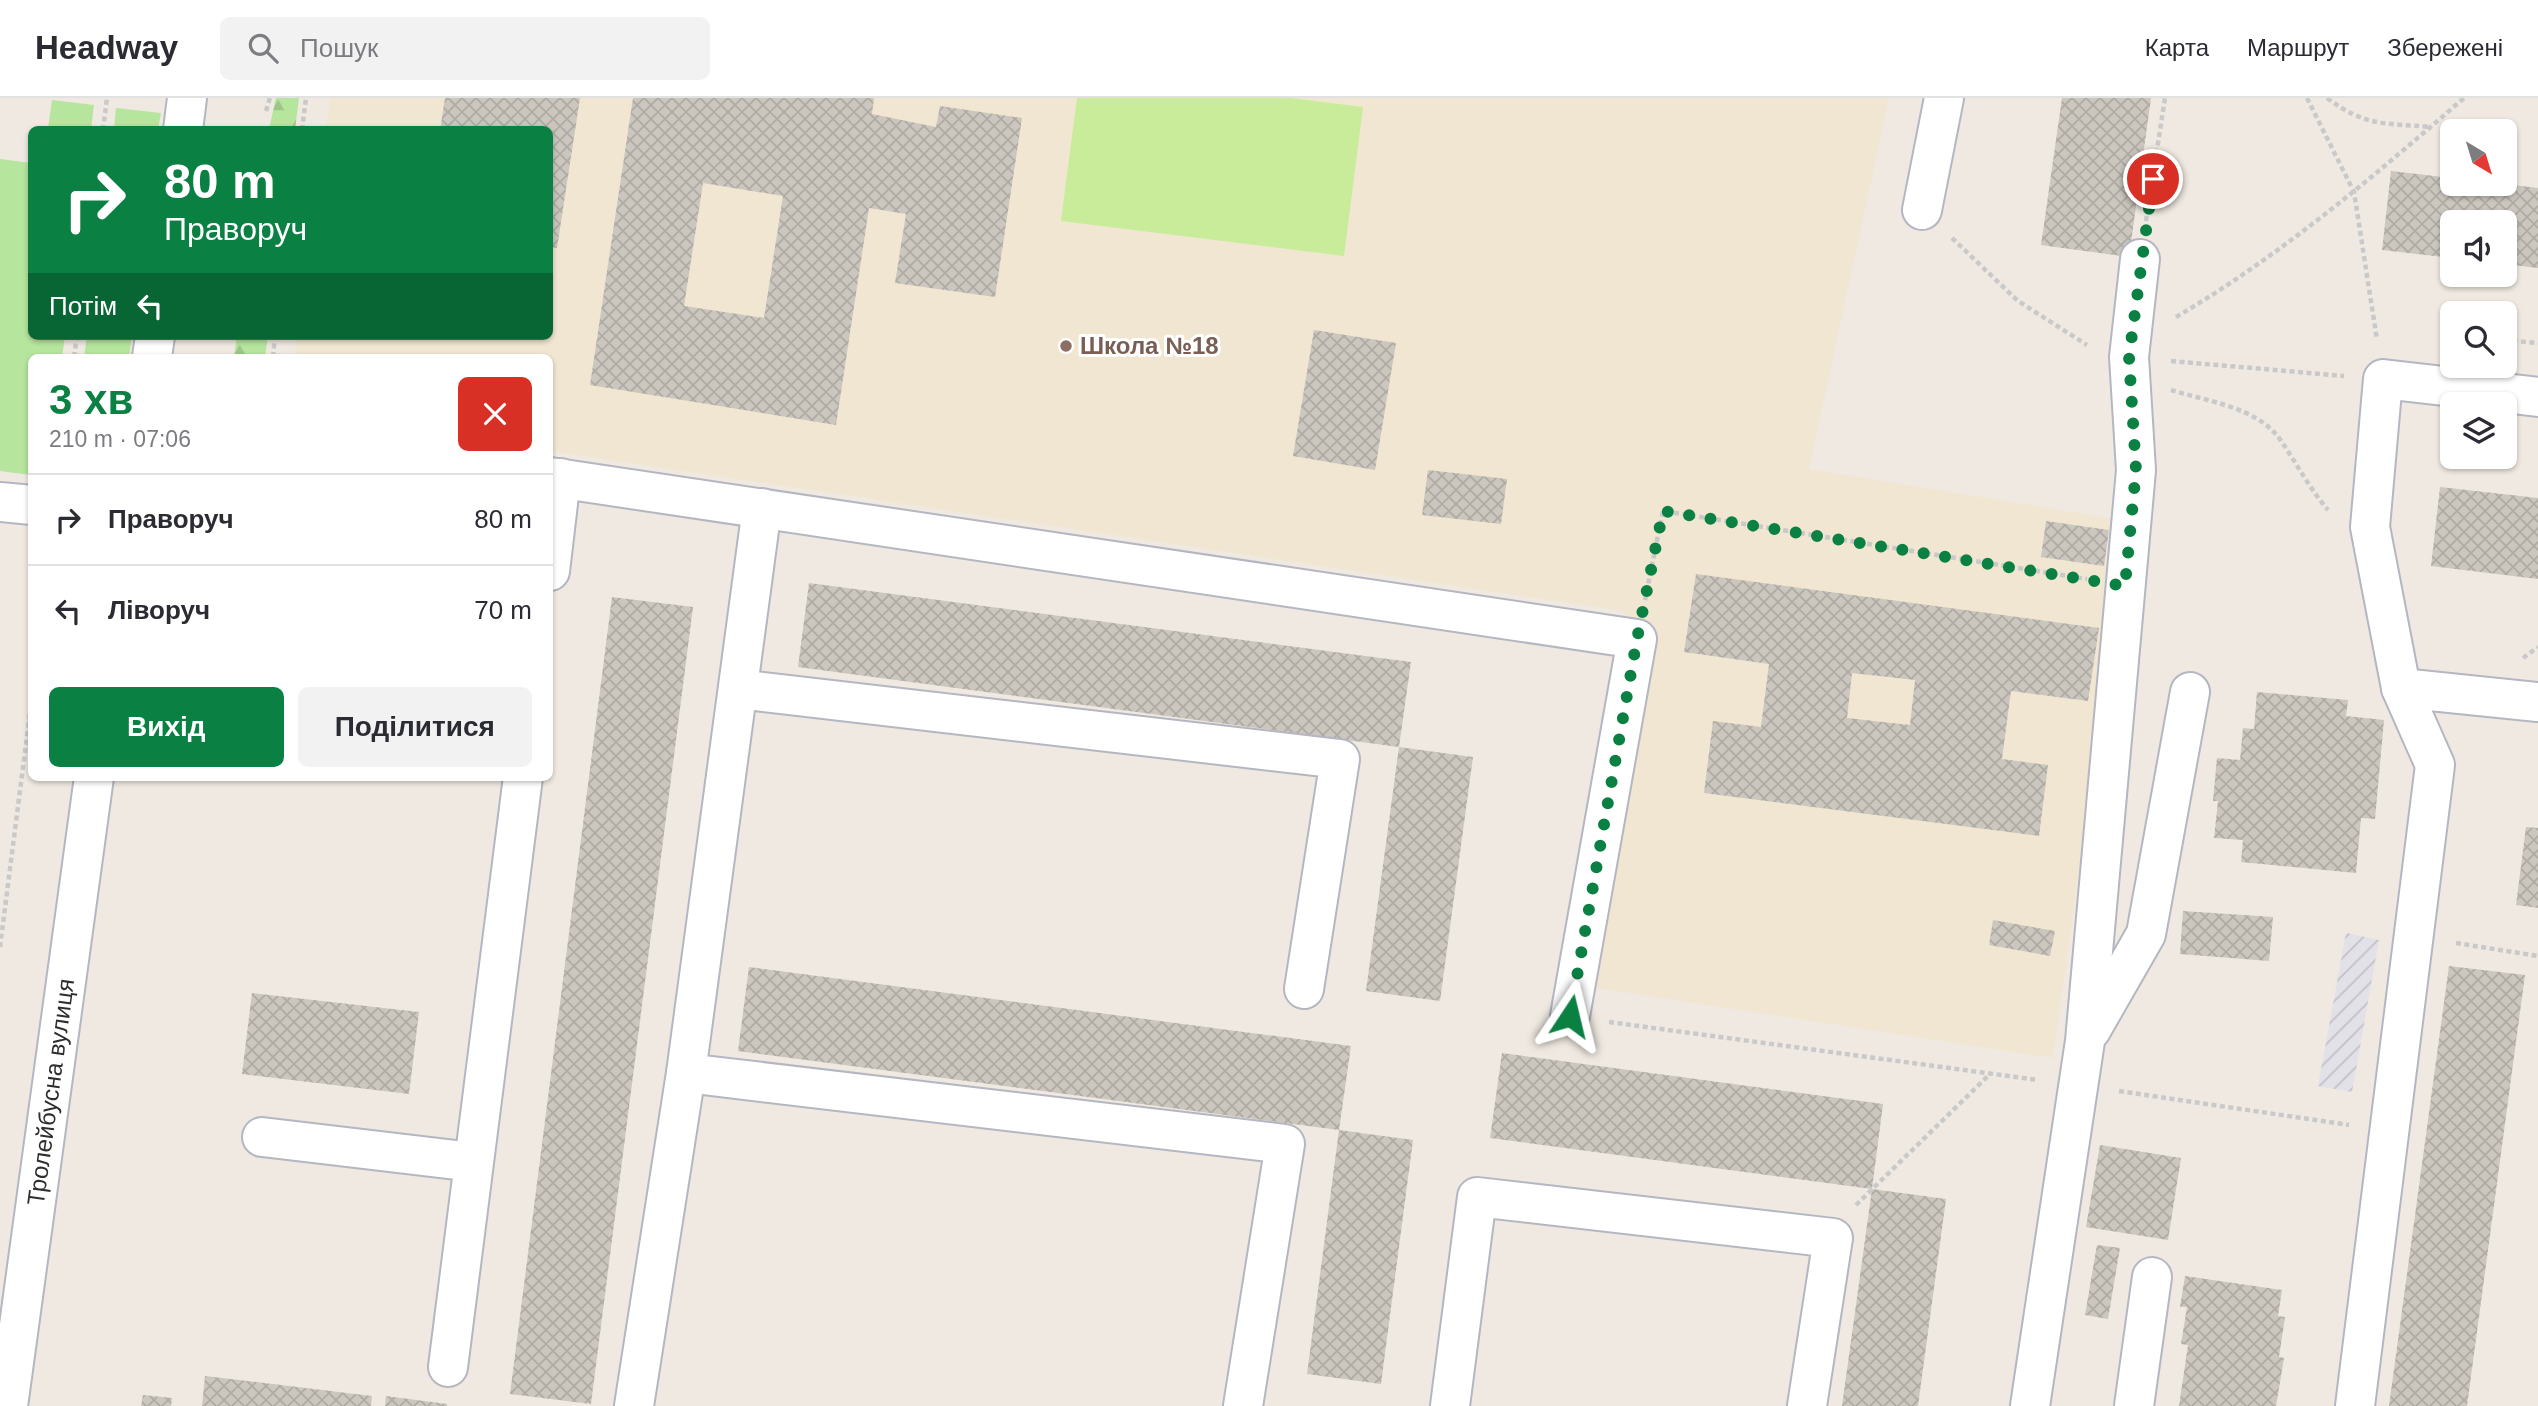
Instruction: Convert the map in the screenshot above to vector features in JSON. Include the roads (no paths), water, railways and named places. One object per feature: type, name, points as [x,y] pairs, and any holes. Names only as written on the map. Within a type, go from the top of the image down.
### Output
[{"type":"street","points":[[184,126],[187,98]]},
{"type":"street","points":[[1922,210],[1944,98]]},
{"type":"street","points":[[2029,1406],[2085,1041],[2136,470],[2130,360],[2140,260]]},
{"type":"street","points":[[2356,1406],[2435,765],[2401,688],[2370,527],[2382,379],[2538,397]]},
{"type":"street","points":[[553,515],[555,477],[1637,639],[1570,1016]]},
{"type":"street","points":[[0,502],[28,506]]},
{"type":"street","points":[[634,1406],[686,1073],[762,508]]},
{"type":"street","points":[[2401,688],[2538,702]]},
{"type":"street","points":[[738,689],[1340,759],[1304,989]]},
{"type":"street","points":[[2085,1041],[2146,934],[2190,692]]},
{"type":"street","name":"Тролейбусна вулиця","points":[[8,1406],[93,781]]},
{"type":"street","points":[[448,1367],[522,781]]},
{"type":"street","points":[[686,1073],[1285,1144],[1243,1406]]},
{"type":"street","points":[[262,1138],[473,1162]]},
{"type":"street","points":[[1450,1406],[1477,1197],[1833,1238],[1807,1406]]},
{"type":"street","points":[[2134,1406],[2152,1277]]},
{"type":"place","name":"Школа №18","points":[[1066,346]]}]
